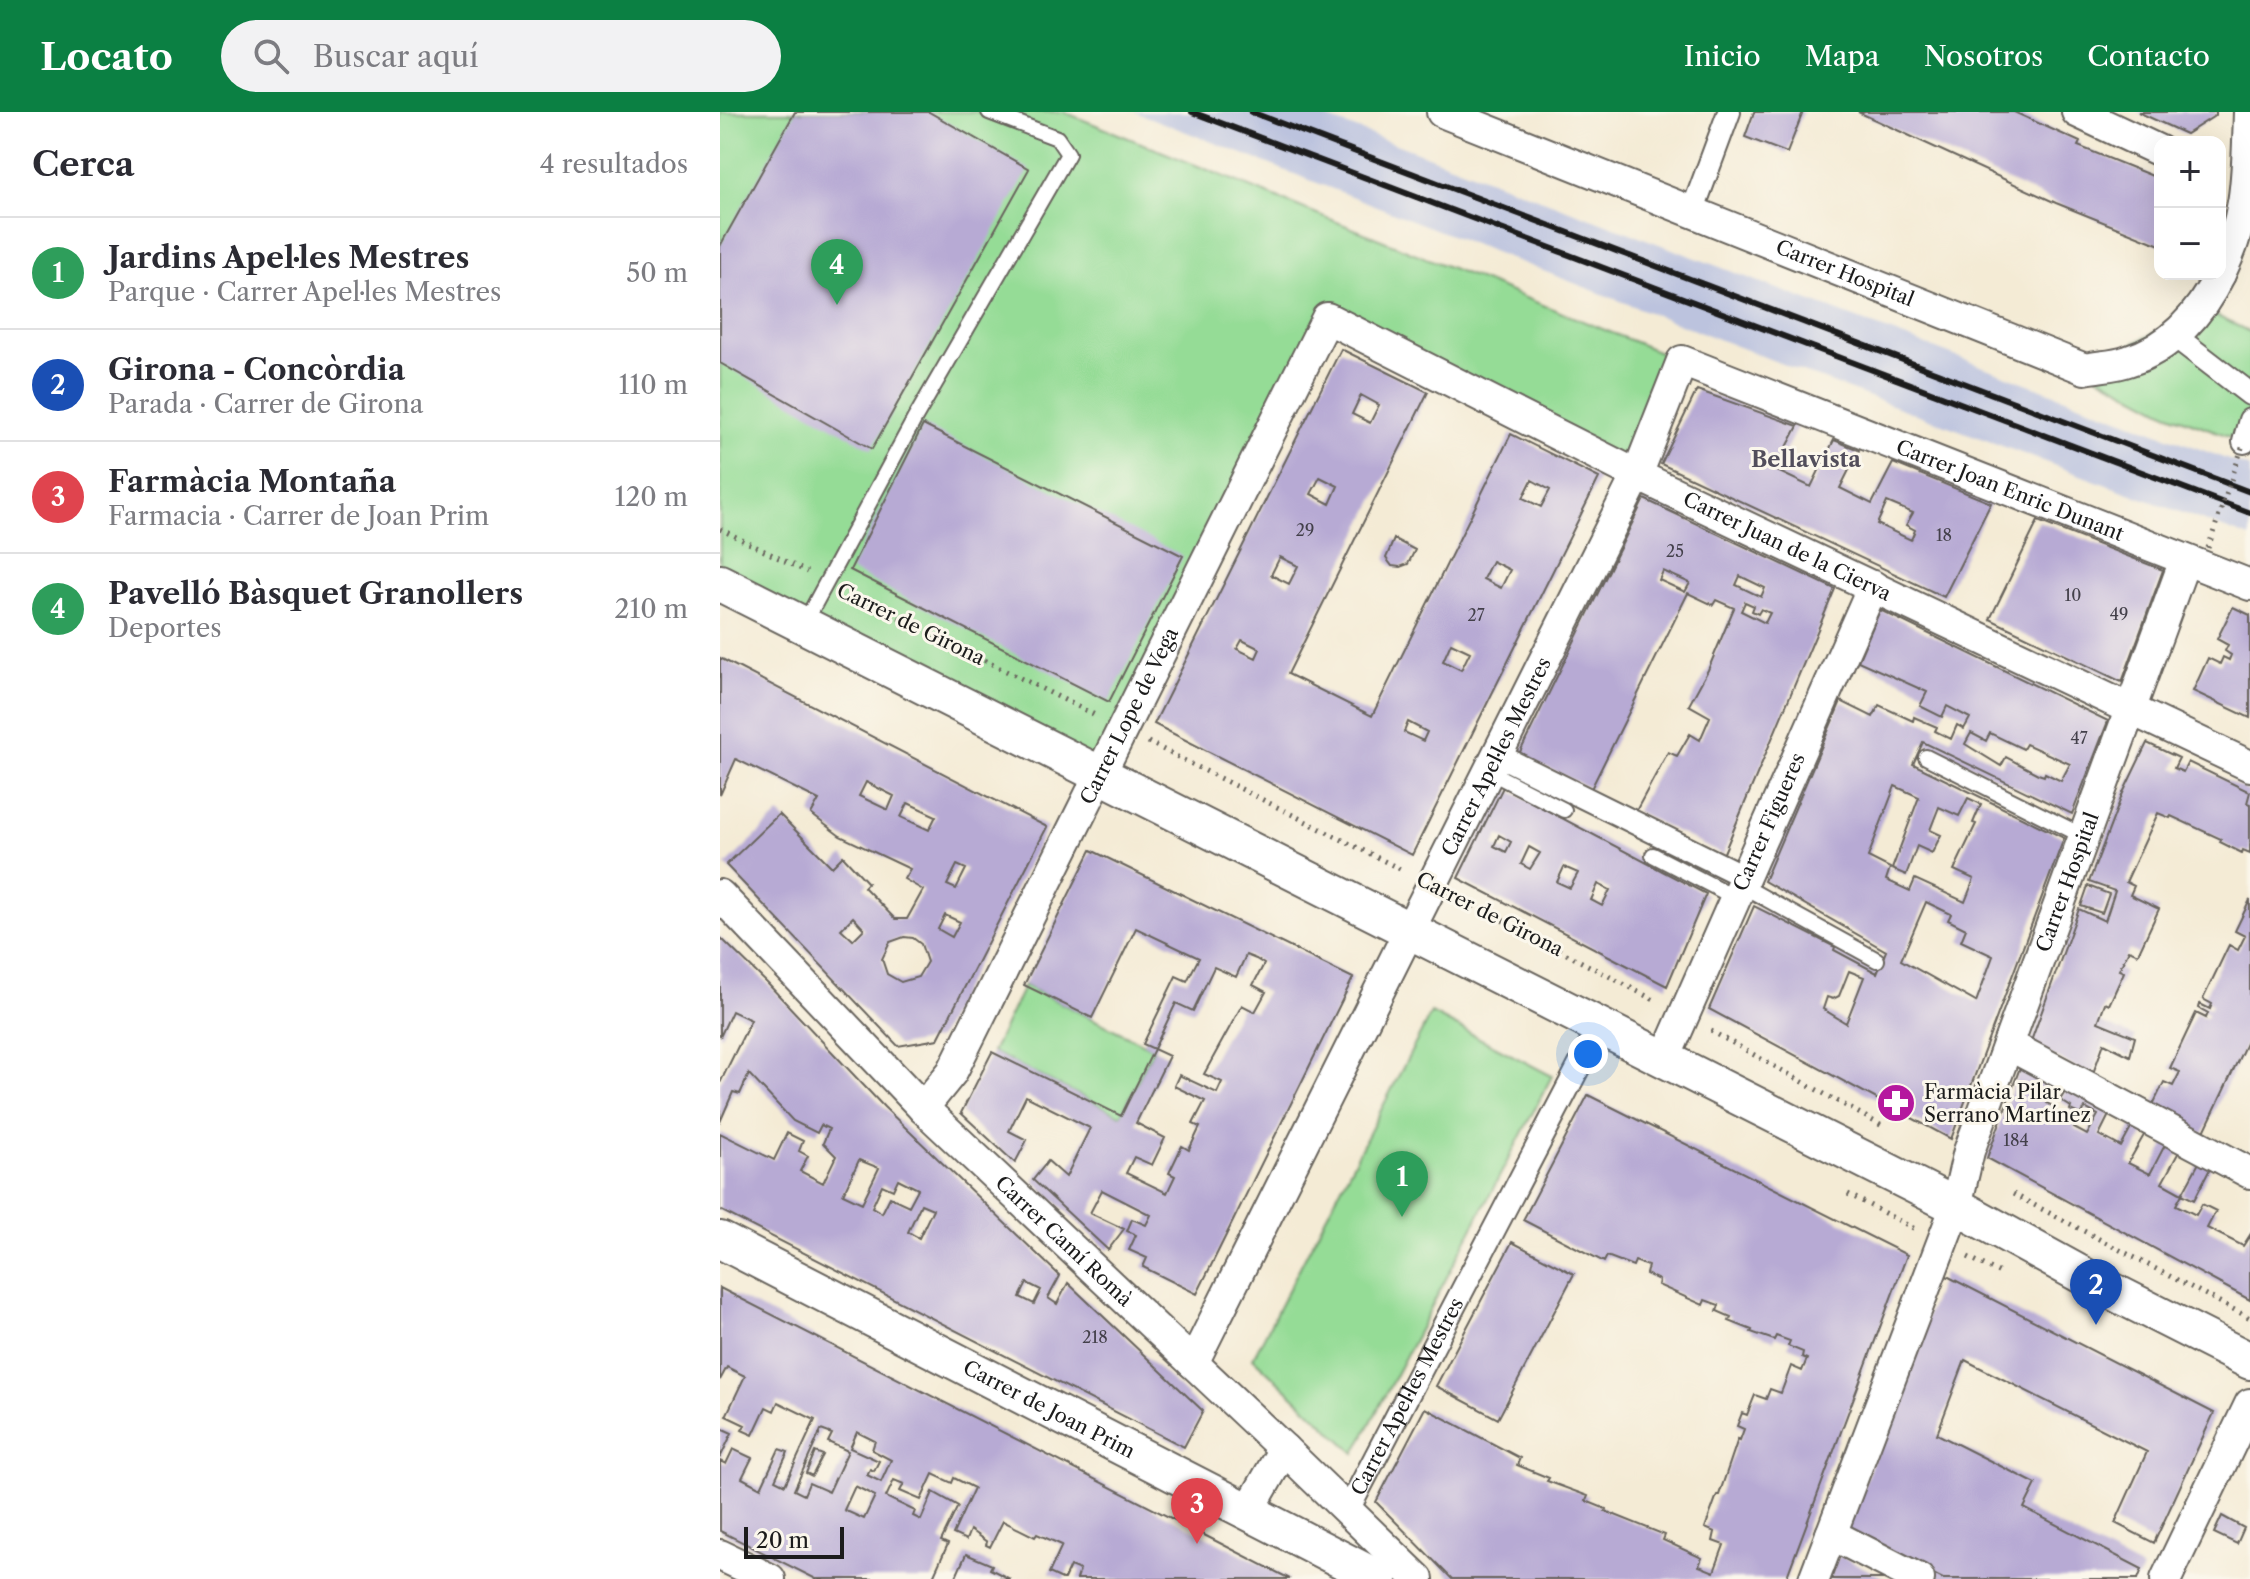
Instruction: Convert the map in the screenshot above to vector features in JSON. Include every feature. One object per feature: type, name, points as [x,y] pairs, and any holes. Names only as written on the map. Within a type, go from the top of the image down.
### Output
[{"type":"street","name":"Carrer Hospital","points":[[1442,112],[2085,369],[2129,361],[2176,337],[2200,308],[2216,280]]},
{"type":"street","points":[[1692,212],[1729,112]]},
{"type":"street","points":[[2077,112],[2154,148]]},
{"type":"street","name":"Carrer Hospital","points":[[2226,262],[2235,244],[2249,112]]},
{"type":"street","name":"Carrer Juan de la Cierva","points":[[1327,318],[1637,475],[2250,766]]},
{"type":"street","name":"Carrer Lope de Vega","points":[[923,1108],[952,1072],[1327,318]]},
{"type":"street","points":[[2176,337],[2250,394]]},
{"type":"street","name":"Carrer Apel·les Mestres","points":[[1193,1363],[1637,475],[1682,361]]},
{"type":"street","name":"Carrer Joan Enric Dunant","points":[[1682,361],[2197,554],[2250,585]]},
{"type":"street","points":[[2244,442],[2250,420]]},
{"type":"street","name":"Carrer Hospital","points":[[1814,1579],[1956,1206],[1965,1170],[2009,1045],[2131,709],[2197,554]]},
{"type":"street","points":[[720,583],[1665,1058],[1956,1206],[2100,1285],[2250,1361]]},
{"type":"street","name":"Carrer Figueres","points":[[1665,1058],[1873,586]]},
{"type":"street","points":[[1494,764],[1741,887]]},
{"type":"street","name":"Carrer Camí Romà","points":[[720,895],[923,1108],[1418,1579]]},
{"type":"street","name":"Carrer Apel·les Mestres","points":[[1348,1510],[1600,1026]]},
{"type":"street","points":[[2009,1045],[2250,1173]]},
{"type":"street","name":"Carrer de Joan Prim","points":[[720,1240],[1379,1579]]},
{"type":"street","points":[[2166,1579],[2209,1502],[2250,1404]]},
{"type":"street","points":[[1248,1512],[1284,1449]]},
{"type":"street","points":[[1831,1534],[1919,1579]]},
{"type":"street","points":[[720,1555],[770,1579]]},
{"type":"lane","points":[[803,624],[914,420],[1068,154],[1057,138],[989,112]]},
{"type":"lane","points":[[1926,757],[2085,837]]},
{"type":"lane","points":[[1494,764],[1564,810]]},
{"type":"lane","points":[[1653,855],[1741,887],[1877,960]]},
{"type":"path","points":[[2197,554],[2244,442]]},
{"type":"path","name":"Carrer de Girona","points":[[720,529],[1604,972],[1895,1133]]},
{"type":"path","points":[[1965,1170],[2250,1318]]},
{"type":"shaded area","points":[[1135,112],[1311,112],[2250,468],[2250,538],[1805,373]]},
{"type":"green space","points":[[720,112],[1064,112],[1682,361],[1637,475],[1327,318],[1102,774],[720,583]]},
{"type":"green space","points":[[2200,308],[2250,332],[2250,444],[2167,413],[2085,369]]},
{"type":"green space","points":[[1024,985],[1154,1049],[1121,1116],[992,1052]]},
{"type":"green space","points":[[1431,1013],[1552,1076],[1355,1453],[1253,1358]]},
{"type":"building","points":[[795,112],[929,112],[1029,169],[872,449],[720,363],[720,246]]},
{"type":"building","points":[[1754,112],[1803,112],[1787,153],[1745,137]]},
{"type":"building","points":[[1858,112],[2014,112],[2080,142],[2078,146],[2154,177],[2154,243],[2056,203]]},
{"type":"building","points":[[2138,112],[2216,112],[2216,115],[2186,134]]},
{"type":"building","points":[[1341,349],[1428,392],[1288,674],[1372,716],[1511,434],[1599,478],[1412,855],[1154,724]],"holes":[[[1361,395],[1379,405],[1370,423],[1352,414]],[[1320,477],[1338,486],[1330,504],[1311,494]],[[1532,480],[1550,490],[1541,507],[1523,498]],[[1280,557],[1298,566],[1289,584],[1271,575]],[[1492,561],[1510,570],[1501,588],[1483,579]],[[1242,640],[1260,649],[1256,658],[1237,649]],[[1451,643],[1470,652],[1461,670],[1443,661]],[[1408,722],[1427,732],[1423,741],[1404,732]]]},
{"type":"building","points":[[1697,390],[1798,426],[1775,470],[1811,487],[1834,440],[1859,450],[1840,488],[1872,504],[1893,463],[1991,503],[1944,597],[1661,464]],"holes":[[[1887,502],[1913,513],[1906,525],[1915,530],[1911,540],[1877,524]]]},
{"type":"building","points":[[923,425],[1183,556],[1109,702],[850,570]]},
{"type":"building","points":[[1644,499],[1835,589],[1723,855],[1636,811],[1668,752],[1677,756],[1690,734],[1700,740],[1710,717],[1689,705],[1708,670],[1734,608],[1716,600],[1713,605],[1688,593],[1591,789],[1519,754]],"holes":[[[1663,571],[1690,583],[1685,592],[1659,580]],[[1740,576],[1765,588],[1761,597],[1736,585]],[[1745,602],[1754,606],[1752,611],[1758,614],[1761,609],[1770,613],[1765,623],[1741,611]]]},
{"type":"building","points":[[2038,521],[2163,570],[2122,682],[1990,619]]},
{"type":"building","points":[[1394,539],[1415,550],[1408,564],[1392,566],[1386,558]]},
{"type":"building","points":[[2233,607],[2250,615],[2250,718],[2193,691],[2208,658],[2220,664],[2223,657],[2229,660],[2231,655],[2225,651],[2228,645],[2217,639]]},
{"type":"building","points":[[1880,610],[2108,721],[2072,814],[1923,742],[1913,764],[2064,838],[1951,1139],[1709,1009],[1754,906],[1835,947],[1834,950],[1877,973],[1886,951],[1764,881],[1841,701],[1873,717],[1879,705],[1913,721],[1914,717],[1937,727],[1935,731],[1951,739],[1957,725],[1964,729],[1970,718],[1947,706],[1942,717],[1920,706],[1927,692],[1858,661]],"holes":[[[1971,733],[1986,741],[1990,733],[2023,749],[2026,744],[2070,764],[2061,781],[2045,773],[2044,776],[2038,774],[2006,757],[2001,766],[1965,744]],[[1895,786],[1919,797],[1892,869],[1906,875],[1917,846],[1932,853],[1941,835],[1930,830],[1939,807],[1959,816],[1968,798],[1981,804],[1973,823],[1976,824],[1954,870],[1974,879],[1965,902],[1915,879],[1910,891],[1886,880],[1890,868],[1868,857]],[[1926,902],[1951,914],[1948,920],[1966,929],[1961,941],[1993,956],[1976,1002],[1901,960]],[[1849,971],[1864,977],[1846,1023],[1823,1009],[1827,997],[1833,999],[1839,996]]]},
{"type":"building","points":[[720,658],[1047,827],[938,1039],[898,1046],[726,865],[779,814],[832,867],[843,856],[868,883],[864,887],[895,919],[907,919],[923,890],[904,879],[910,869],[840,836],[811,814],[819,800],[736,759],[720,795]],"holes":[[[866,782],[894,796],[888,810],[859,796]],[[908,803],[936,816],[929,830],[901,817]],[[957,865],[966,869],[956,889],[947,885]],[[945,915],[960,922],[952,937],[938,929]],[[853,917],[864,929],[853,940],[841,929]],[[904,937],[913,938],[921,944],[927,962],[918,977],[901,982],[887,974],[882,959],[890,942]]]},
{"type":"building","points":[[2147,743],[2179,758],[2174,768],[2183,772],[2188,762],[2250,792],[2247,803],[2250,804],[2250,853],[2243,850],[2242,853],[2220,842],[2221,839],[2158,813],[2126,882],[2134,886],[2130,895],[2159,909],[2138,954],[2129,950],[2119,970],[2124,972],[2109,1005],[2105,1003],[2098,1022],[2135,1037],[2130,1056],[2104,1043],[2092,1076],[2030,1044],[2079,909],[2105,921],[2115,891],[2089,882],[2123,793]]},
{"type":"building","points":[[1503,787],[1706,894],[1667,986],[1458,878]],"holes":[[[1499,835],[1511,842],[1506,852],[1494,846]],[[1529,847],[1540,853],[1530,869],[1521,864]],[[1564,867],[1578,873],[1570,888],[1557,882]],[[1598,884],[1610,890],[1602,906],[1591,900]]]},
{"type":"building","points":[[1091,850],[1353,978],[1197,1294],[1143,1267],[1147,1258],[1129,1250],[1136,1235],[1127,1231],[1132,1219],[1146,1225],[1151,1215],[1102,1190],[1090,1213],[1124,1229],[1108,1250],[1033,1180],[1048,1161],[1066,1177],[1090,1128],[1026,1096],[1009,1131],[1027,1140],[1015,1163],[961,1113],[992,1052],[1121,1116],[1154,1049],[1143,1044],[1176,976],[1187,981],[1199,958],[1136,928],[1092,1018],[1024,985]],"holes":[[[1246,955],[1264,964],[1253,985],[1266,992],[1255,1012],[1242,1005],[1204,1074],[1222,1082],[1217,1093],[1179,1075],[1174,1086],[1205,1101],[1193,1124],[1200,1127],[1189,1150],[1182,1146],[1169,1173],[1175,1176],[1167,1193],[1126,1173],[1134,1157],[1152,1165],[1165,1138],[1136,1123],[1169,1056],[1154,1049],[1176,1003],[1193,1011],[1214,967],[1236,977]]]},
{"type":"building","points":[[2088,886],[2109,894],[2102,913],[2081,906]]},
{"type":"building","points":[[2250,900],[2250,1035],[2203,1134],[2151,1109],[2164,1082],[2173,1086],[2180,1072],[2170,1068],[2196,1013],[2206,1018],[2208,1013],[2199,1008],[2200,1004],[2210,1009],[2212,1004],[2203,999],[2229,945],[2238,950],[2245,936],[2235,931]]},
{"type":"building","points":[[720,937],[884,1107],[1060,1276],[1048,1298],[1057,1304],[1068,1283],[1203,1411],[1184,1447],[720,1210],[720,1133],[774,1160],[787,1133],[803,1141],[799,1151],[808,1156],[800,1171],[823,1183],[836,1156],[823,1143],[829,1129],[821,1125],[817,1133],[793,1121],[749,1074],[740,1094],[733,1092],[720,1122],[720,1083],[751,1020],[732,1011],[720,1037]],"holes":[[[859,1160],[879,1168],[862,1203],[843,1194]],[[898,1179],[918,1189],[909,1206],[890,1197],[882,1213],[872,1207],[882,1185],[893,1190]],[[921,1204],[933,1209],[919,1238],[908,1232]],[[1027,1283],[1041,1290],[1034,1304],[1020,1297]]]},
{"type":"building","points":[[2022,1062],[2056,1080],[2047,1103],[2076,1124],[2074,1128],[2087,1135],[2098,1115],[2085,1108],[2081,1115],[2070,1110],[2071,1107],[2060,1100],[2068,1087],[2111,1111],[2099,1135],[2121,1147],[2134,1123],[2147,1130],[2128,1163],[2150,1174],[2167,1141],[2181,1148],[2162,1183],[2182,1194],[2176,1205],[2196,1215],[2202,1204],[2216,1211],[2207,1228],[2243,1246],[2250,1235],[2250,1300],[1987,1158]]},
{"type":"building","points":[[1588,1095],[1907,1255],[1786,1579],[1452,1579],[1376,1502],[1425,1408],[1520,1458],[1517,1465],[1549,1478],[1547,1481],[1588,1496],[1586,1501],[1605,1511],[1665,1535],[1663,1540],[1702,1558],[1699,1566],[1714,1572],[1724,1545],[1713,1541],[1715,1532],[1705,1528],[1744,1429],[1737,1426],[1742,1413],[1747,1415],[1755,1395],[1766,1399],[1770,1389],[1781,1393],[1791,1366],[1802,1371],[1807,1359],[1802,1357],[1803,1352],[1788,1346],[1790,1341],[1776,1336],[1774,1340],[1729,1321],[1731,1317],[1717,1311],[1719,1305],[1705,1300],[1703,1305],[1658,1285],[1659,1280],[1646,1274],[1648,1266],[1635,1261],[1633,1266],[1607,1256],[1604,1262],[1523,1220]]},
{"type":"building","points":[[2201,1159],[2212,1165],[2194,1200],[2182,1194]]},
{"type":"building","points":[[1512,1242],[1574,1274],[1498,1419],[1436,1386]]},
{"type":"building","points":[[1943,1274],[2214,1413],[2154,1543],[2115,1523],[2147,1452],[1965,1360],[1937,1434],[2036,1484],[2024,1508],[2142,1569],[2138,1579],[1943,1579],[1847,1530]]},
{"type":"building","points":[[720,1288],[1290,1579],[1077,1579],[1080,1570],[1070,1566],[1062,1579],[1049,1573],[1062,1545],[1037,1534],[1035,1537],[1003,1521],[990,1547],[970,1530],[966,1540],[953,1534],[974,1488],[954,1478],[952,1483],[933,1474],[921,1500],[900,1491],[904,1484],[894,1480],[886,1497],[915,1511],[913,1516],[921,1520],[933,1492],[958,1506],[941,1541],[948,1544],[932,1579],[816,1579],[720,1531],[720,1461],[726,1464],[733,1449],[752,1458],[742,1478],[761,1488],[779,1449],[788,1452],[775,1480],[785,1485],[815,1420],[778,1402],[774,1411],[766,1407],[753,1435],[742,1430],[745,1425],[726,1416],[745,1376],[727,1367],[720,1380]],"holes":[[[821,1430],[832,1434],[828,1442],[848,1451],[829,1492],[809,1483],[804,1495],[794,1490]],[[857,1432],[875,1441],[872,1450],[891,1460],[881,1482],[867,1475],[870,1469],[874,1471],[879,1461],[850,1448]],[[855,1486],[875,1496],[864,1519],[844,1510]]]},
{"type":"building","points":[[720,1429],[732,1433],[720,1458]]},
{"type":"building","points":[[815,1452],[823,1455],[812,1476],[806,1473]]},
{"type":"building","points":[[2222,1516],[2244,1528],[2237,1544],[2214,1533]]},
{"type":"building","points":[[966,1554],[992,1565],[990,1569],[1010,1579],[955,1579]]},
{"type":"building","points":[[1841,1556],[1886,1579],[1829,1579]]},
{"type":"railway","points":[[1192,112],[2250,513]]},
{"type":"railway","points":[[1251,112],[2250,492]]},
{"type":"place","name":"Pavelló Bàsquet Granollers","points":[[837,305]]},
{"type":"place","name":"Farmàcia Pilar Serrano Martínez","points":[[1896,1103]]},
{"type":"place","name":"Jardins Apel·les Mestres","points":[[1402,1217]]},
{"type":"place","name":"Girona - Concòrdia","points":[[2096,1325]]},
{"type":"place","name":"Farmàcia Montaña","points":[[1197,1544]]},
{"type":"district","name":"Bellavista","points":[[1806,459]]}]
